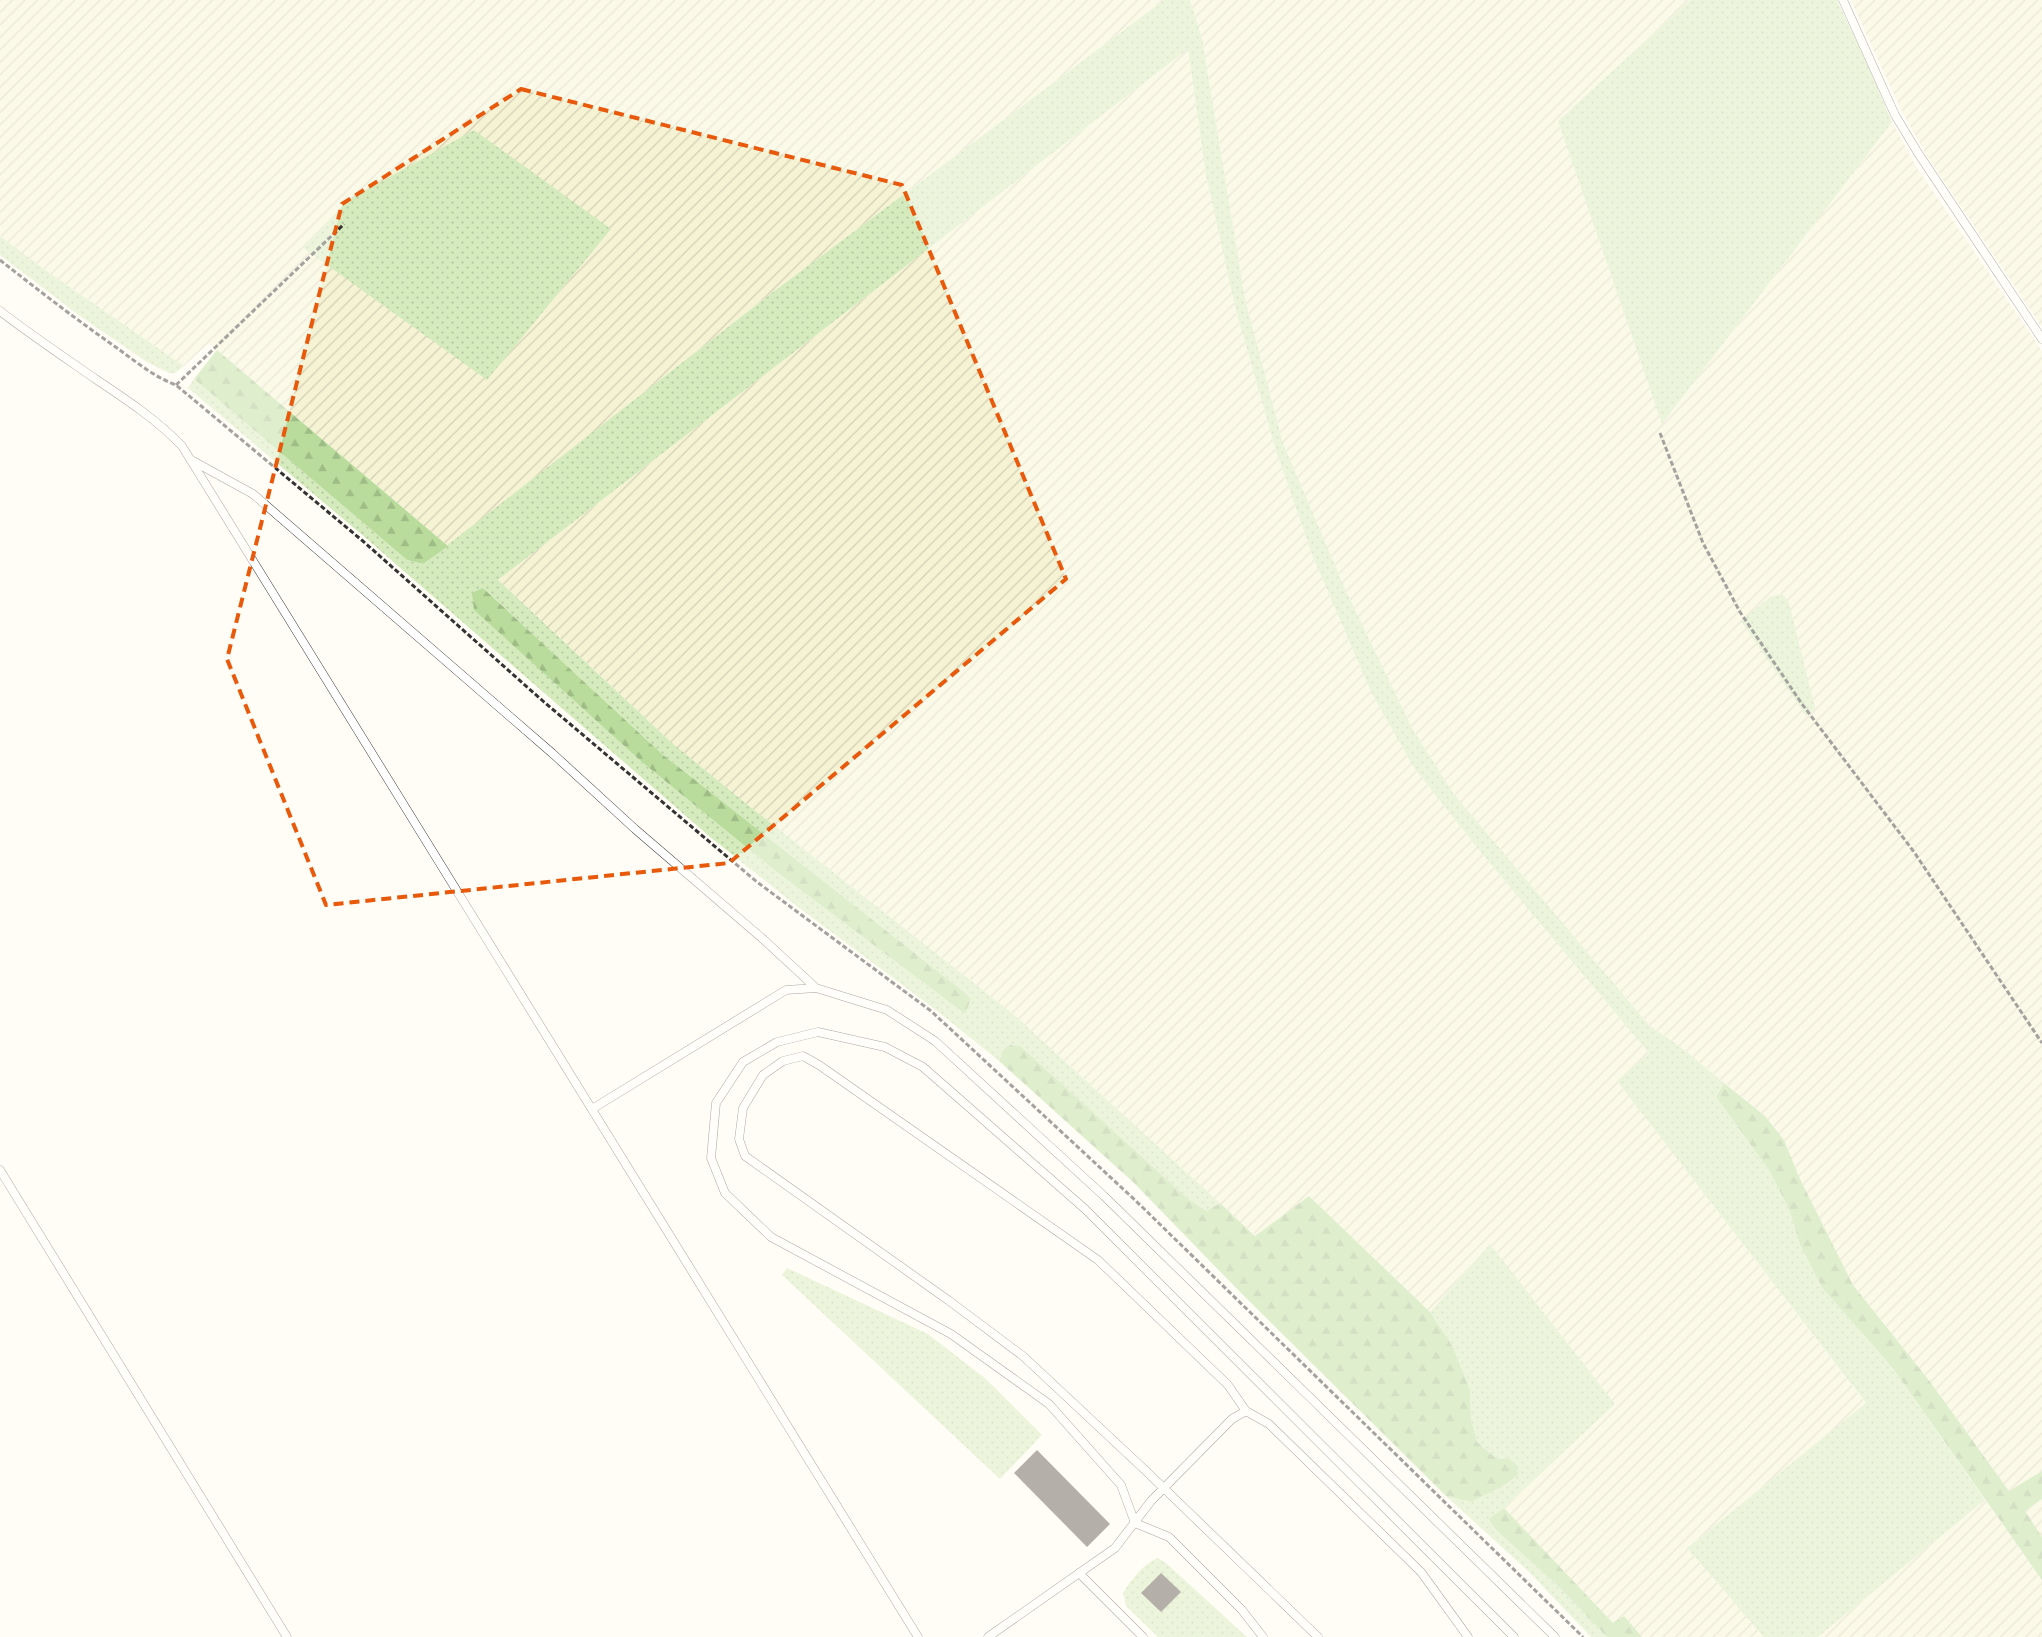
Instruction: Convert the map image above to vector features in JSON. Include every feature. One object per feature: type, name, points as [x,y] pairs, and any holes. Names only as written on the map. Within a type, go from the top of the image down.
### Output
[{"type":"lane","points":[[1843,0],[1896,115],[1918,153],[2042,339]]},
{"type":"lane","points":[[0,311],[24,330],[132,404],[166,430],[182,446],[918,1637]]},
{"type":"lane","points":[[191,460],[253,494],[552,753],[635,829],[763,939],[816,988]]},
{"type":"lane","points":[[592,1109],[786,990],[816,988],[887,1010],[935,1040],[1104,1196],[1556,1637]]},
{"type":"lane","points":[[1263,1637],[1242,1610],[1169,1537],[1135,1523],[1121,1485],[1049,1404],[951,1334],[771,1237],[725,1193],[711,1158],[716,1103],[743,1062],[777,1042],[818,1032],[885,1046],[923,1067],[1085,1209],[1514,1637]]},
{"type":"lane","points":[[1318,1637],[1164,1488],[1023,1356],[948,1300],[745,1156],[738,1139],[743,1108],[763,1076],[783,1062],[803,1056],[820,1065],[1098,1260],[1228,1384],[1246,1411],[1269,1424],[1421,1572],[1468,1637]]},
{"type":"lane","points":[[0,1170],[287,1637]]},
{"type":"lane","points":[[0,1188],[8,1183]]},
{"type":"lane","points":[[988,1637],[1115,1548],[1164,1488],[1232,1420],[1246,1411]]},
{"type":"lane","points":[[1080,1573],[1143,1637]]},
{"type":"path","points":[[176,385],[344,224]]},
{"type":"path","points":[[0,260],[71,316],[143,366],[166,381],[176,385],[364,542],[544,702],[757,882],[931,1011],[1135,1200],[1583,1637]]},
{"type":"path","points":[[1660,433],[1703,544],[1740,612],[1802,704],[1914,852],[2042,1044]]},
{"type":"highlighted area","points":[[521,89],[902,185],[1066,579],[729,863],[326,905],[227,659],[342,204]]},
{"type":"shaded area","points":[[0,0],[1164,0],[773,292],[448,546],[209,343],[184,366],[48,272],[0,236]]},
{"type":"shaded area","points":[[1190,0],[1690,0],[1558,121],[1662,424],[1892,122],[1917,168],[2042,351],[2042,1471],[2009,1491],[1931,1383],[1853,1285],[1800,1179],[1784,1140],[1765,1116],[1686,1051],[1649,1025],[1453,793],[1412,728],[1346,591],[1283,443],[1245,299],[1202,38]]},
{"type":"shaded area","points":[[1851,0],[2042,0],[2042,327],[1927,156],[1901,110]]},
{"type":"shaded area","points":[[1188,49],[1206,175],[1236,311],[1276,451],[1313,557],[1371,692],[1414,768],[1488,861],[1649,1053],[1618,1082],[1866,1404],[1687,1548],[1764,1637],[1642,1637],[1624,1617],[1614,1624],[1504,1508],[1615,1404],[1490,1244],[1430,1312],[1309,1196],[1256,1236],[1013,1014],[672,743],[498,580]]},
{"type":"shaded area","points":[[2042,1499],[2042,1537],[2025,1511]]},
{"type":"shaded area","points":[[1985,1500],[2042,1580],[2042,1637],[1818,1637]]},
{"type":"green space","points":[[1164,0],[1190,0],[1202,38],[1245,299],[1283,443],[1346,591],[1412,728],[1453,793],[1649,1025],[1686,1051],[1724,1083],[1716,1097],[1769,1170],[1789,1209],[1800,1245],[1823,1289],[1892,1367],[1985,1500],[1818,1637],[1764,1637],[1687,1548],[1866,1403],[1617,1081],[1649,1053],[1488,861],[1414,768],[1371,692],[1313,557],[1276,451],[1236,311],[1206,175],[1188,49],[498,580],[672,743],[1013,1014],[1220,1203],[1207,1211],[1188,1199],[1010,1045],[1004,1049],[999,1061],[936,1010],[798,907],[709,836],[367,539],[188,388],[194,379],[407,560],[423,564],[773,292]],"holes":[[[483,588],[662,754],[963,991],[971,999],[965,1014],[778,873],[643,763],[475,610]]]},
{"type":"green space","points":[[1690,0],[1837,0],[1892,122],[1662,424],[1558,121]]},
{"type":"green space","points":[[474,130],[611,229],[487,380],[302,247],[350,199]]},
{"type":"green space","points":[[0,236],[48,272],[184,366],[175,373],[169,373],[147,362],[80,316],[0,255]]},
{"type":"green space","points":[[217,350],[448,546],[423,564],[407,560],[194,379]]},
{"type":"green space","points":[[483,588],[662,754],[963,991],[971,999],[965,1014],[778,873],[643,763],[474,610],[472,593]]},
{"type":"green space","points":[[1782,594],[1788,600],[1815,708],[1806,716],[1741,621],[1770,597]]},
{"type":"green space","points":[[1010,1045],[1020,1046],[1188,1199],[1207,1211],[1220,1203],[1255,1236],[1309,1196],[1430,1312],[1453,1347],[1470,1390],[1471,1419],[1477,1442],[1497,1459],[1509,1458],[1517,1465],[1518,1475],[1500,1488],[1471,1502],[1446,1496],[1238,1290],[1134,1183],[999,1061],[1004,1049]]},
{"type":"green space","points":[[1724,1083],[1765,1116],[1784,1140],[1800,1179],[1853,1285],[1931,1383],[2009,1491],[2042,1471],[2042,1499],[2025,1511],[2042,1537],[2042,1580],[1892,1367],[1823,1289],[1800,1245],[1789,1209],[1769,1170],[1716,1097]]},
{"type":"green space","points":[[1490,1244],[1615,1404],[1490,1519],[1495,1529],[1560,1588],[1607,1637],[1591,1637],[1528,1571],[1446,1496],[1471,1502],[1500,1488],[1517,1475],[1517,1465],[1509,1458],[1497,1459],[1477,1442],[1471,1419],[1470,1390],[1453,1347],[1430,1312]]},
{"type":"green space","points":[[787,1268],[928,1334],[986,1379],[1042,1435],[1000,1479],[782,1275]]},
{"type":"green space","points":[[1504,1508],[1613,1623],[1624,1616],[1642,1637],[1607,1637],[1560,1588],[1495,1529],[1489,1519]]},
{"type":"green space","points":[[1158,1558],[1166,1563],[1247,1637],[1158,1637],[1126,1606],[1123,1593],[1143,1568]]},
{"type":"building","points":[[1037,1450],[1110,1524],[1087,1547],[1014,1473]]},
{"type":"building","points":[[1161,1573],[1181,1592],[1161,1612],[1141,1593]]}]
